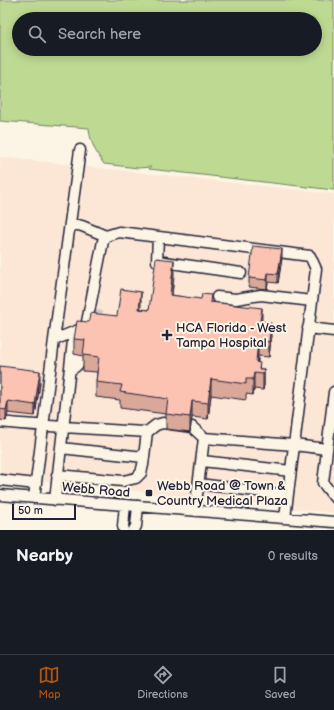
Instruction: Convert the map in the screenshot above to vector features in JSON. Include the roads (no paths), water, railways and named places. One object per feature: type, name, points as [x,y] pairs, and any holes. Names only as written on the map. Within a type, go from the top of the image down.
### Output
[{"type":"street","points":[[34,498],[80,150]]},
{"type":"street","points":[[70,223],[82,226],[106,236],[119,232],[310,256],[316,269],[285,518]]},
{"type":"street","points":[[54,340],[74,332],[85,332],[94,322],[103,241],[106,236]]},
{"type":"street","points":[[158,237],[157,261],[241,272]]},
{"type":"street","points":[[217,297],[236,299],[261,295],[312,301]]},
{"type":"street","points":[[85,332],[95,311]]},
{"type":"street","points":[[308,328],[334,331]]},
{"type":"street","points":[[55,500],[74,332]]},
{"type":"street","points":[[70,370],[79,364],[81,355]]},
{"type":"street","points":[[334,398],[323,483],[334,497]]},
{"type":"street","points":[[0,422],[43,426],[150,430],[327,449]]},
{"type":"street","points":[[58,475],[130,481],[141,473],[150,430]]},
{"type":"street","points":[[195,511],[202,461],[202,436]]},
{"type":"street","points":[[61,448],[144,457]]},
{"type":"street","points":[[202,461],[290,471]]},
{"type":"street","points":[[0,480],[36,484]]},
{"type":"street","points":[[199,484],[288,495]]},
{"type":"street","name":"Webb Road","points":[[0,495],[334,522]]},
{"type":"street","points":[[124,530],[125,505]]},
{"type":"street","points":[[134,530],[136,526],[138,506]]},
{"type":"tunnel","points":[[96,318],[98,310]]},
{"type":"place","name":"HCA Florida - West Tampa Hospital","points":[[167,335]]},
{"type":"place","name":"Webb Road @ Town & Country Medical Plaza","points":[[149,493]]}]
